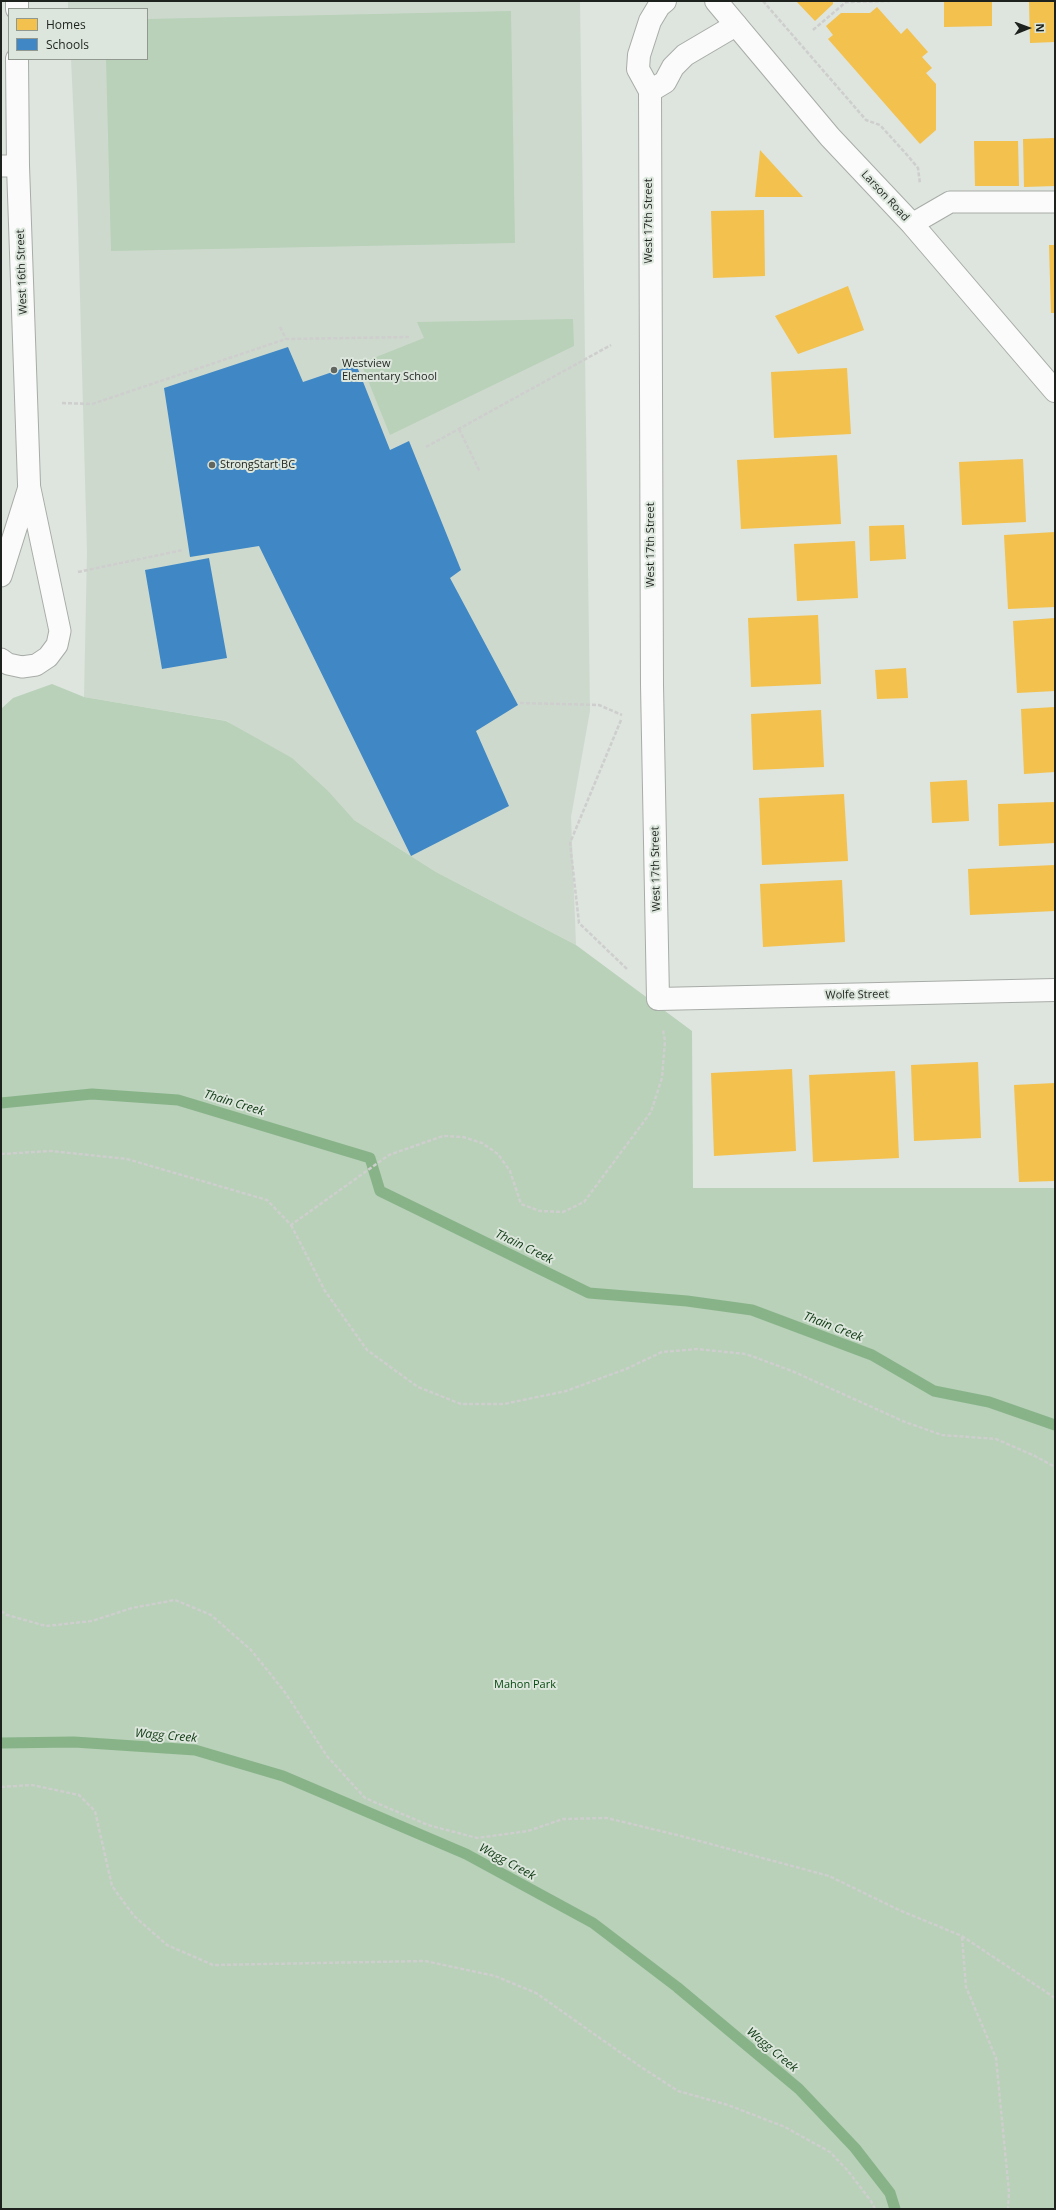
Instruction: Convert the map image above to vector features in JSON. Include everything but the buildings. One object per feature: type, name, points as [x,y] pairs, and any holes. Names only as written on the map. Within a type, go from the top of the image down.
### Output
[{"type":"street","name":"West 17th Street","points":[[658,999],[652,685],[650,91],[638,69],[639,54],[650,21],[659,6],[665,1]]},
{"type":"street","name":"Larson Road","points":[[716,1],[830,137],[912,224],[1055,391]]},
{"type":"street","points":[[650,91],[665,82],[673,67],[686,55],[736,25]]},
{"type":"street","name":"West 16th Street","points":[[17,60],[9,166],[29,484]]},
{"type":"street","name":"Wolfe Street","points":[[658,999],[1055,990]]},
{"type":"lane","points":[[912,224],[950,202],[1055,202]]},
{"type":"lane","points":[[1,576],[29,484]]},
{"type":"lane","points":[[1,659],[8,664],[22,667],[36,665],[48,657],[56,645],[60,631],[29,484]]},
{"type":"path","points":[[763,1],[866,120],[880,125],[908,156],[918,168],[920,187]]},
{"type":"path","points":[[813,30],[846,2],[890,1]]},
{"type":"path","points":[[280,327],[286,339]]},
{"type":"path","points":[[62,403],[92,404],[286,339],[408,337]]},
{"type":"path","points":[[426,447],[611,345]]},
{"type":"path","points":[[459,429],[480,472]]},
{"type":"path","points":[[72,573],[183,550]]},
{"type":"path","points":[[291,1225],[389,1155],[443,1136],[463,1137],[482,1143],[498,1154],[510,1171],[521,1204],[540,1211],[563,1212],[584,1202],[651,1112],[662,1078],[665,1041],[658,999],[580,923],[570,843],[623,715],[599,705],[520,703]]},
{"type":"path","points":[[1,1154],[51,1151],[127,1159],[267,1200],[291,1225],[325,1291],[367,1350],[418,1387],[461,1404],[504,1404],[566,1391],[626,1369],[662,1352],[696,1349],[746,1354],[792,1371],[905,1422],[942,1434],[996,1439],[1035,1456],[1055,1467]]},
{"type":"path","points":[[1,1612],[46,1626],[92,1620],[132,1608],[176,1600],[211,1615],[251,1650],[284,1691],[327,1756],[365,1798],[421,1822],[477,1838],[528,1831],[563,1819],[607,1818],[681,1836],[829,1876],[899,1910],[962,1936],[1055,1998]]},
{"type":"path","points":[[1,1787],[32,1785],[79,1795],[95,1811],[112,1886],[134,1916],[167,1945],[213,1965],[425,1960],[495,1976],[536,1993],[638,2065],[678,2091],[728,2105],[785,2127],[830,2152],[848,2171],[872,2201],[875,2209]]},
{"type":"path","points":[[962,1936],[966,1987],[996,2058],[1009,2192],[1008,2209]]},
{"type":"shaded area","name":"Westview Elementary School","points":[[68,1],[580,1],[590,711],[571,817],[576,945],[436,872],[354,820],[227,721],[84,697],[87,552],[77,188],[71,60],[148,60],[148,8],[68,8]]},
{"type":"green space","points":[[511,11],[515,243],[111,251],[106,60],[148,60],[148,19]]},
{"type":"green space","points":[[573,319],[574,346],[390,435],[361,363],[424,338],[417,322]]},
{"type":"green space","name":"Mahon Park","points":[[52,684],[84,697],[226,721],[292,758],[328,791],[354,820],[436,872],[576,945],[692,1031],[693,1188],[1055,1188],[1055,2209],[1,2209],[1,709],[13,698]]},
{"type":"waterway","name":"Thain Creek","points":[[1,1103],[92,1094],[178,1100],[370,1158],[380,1191],[589,1293],[687,1301],[752,1310],[872,1355],[934,1391],[989,1402],[1055,1425]]},
{"type":"waterway","name":"Wagg Creek","points":[[1,1743],[74,1742],[195,1750],[283,1776],[466,1854],[593,1923],[677,1987],[799,2089],[855,2148],[890,2193],[895,2209]]},
{"type":"place","name":"Westview Elementary School","points":[[334,370]]},
{"type":"place","name":"StrongStart BC","points":[[212,465]]}]
